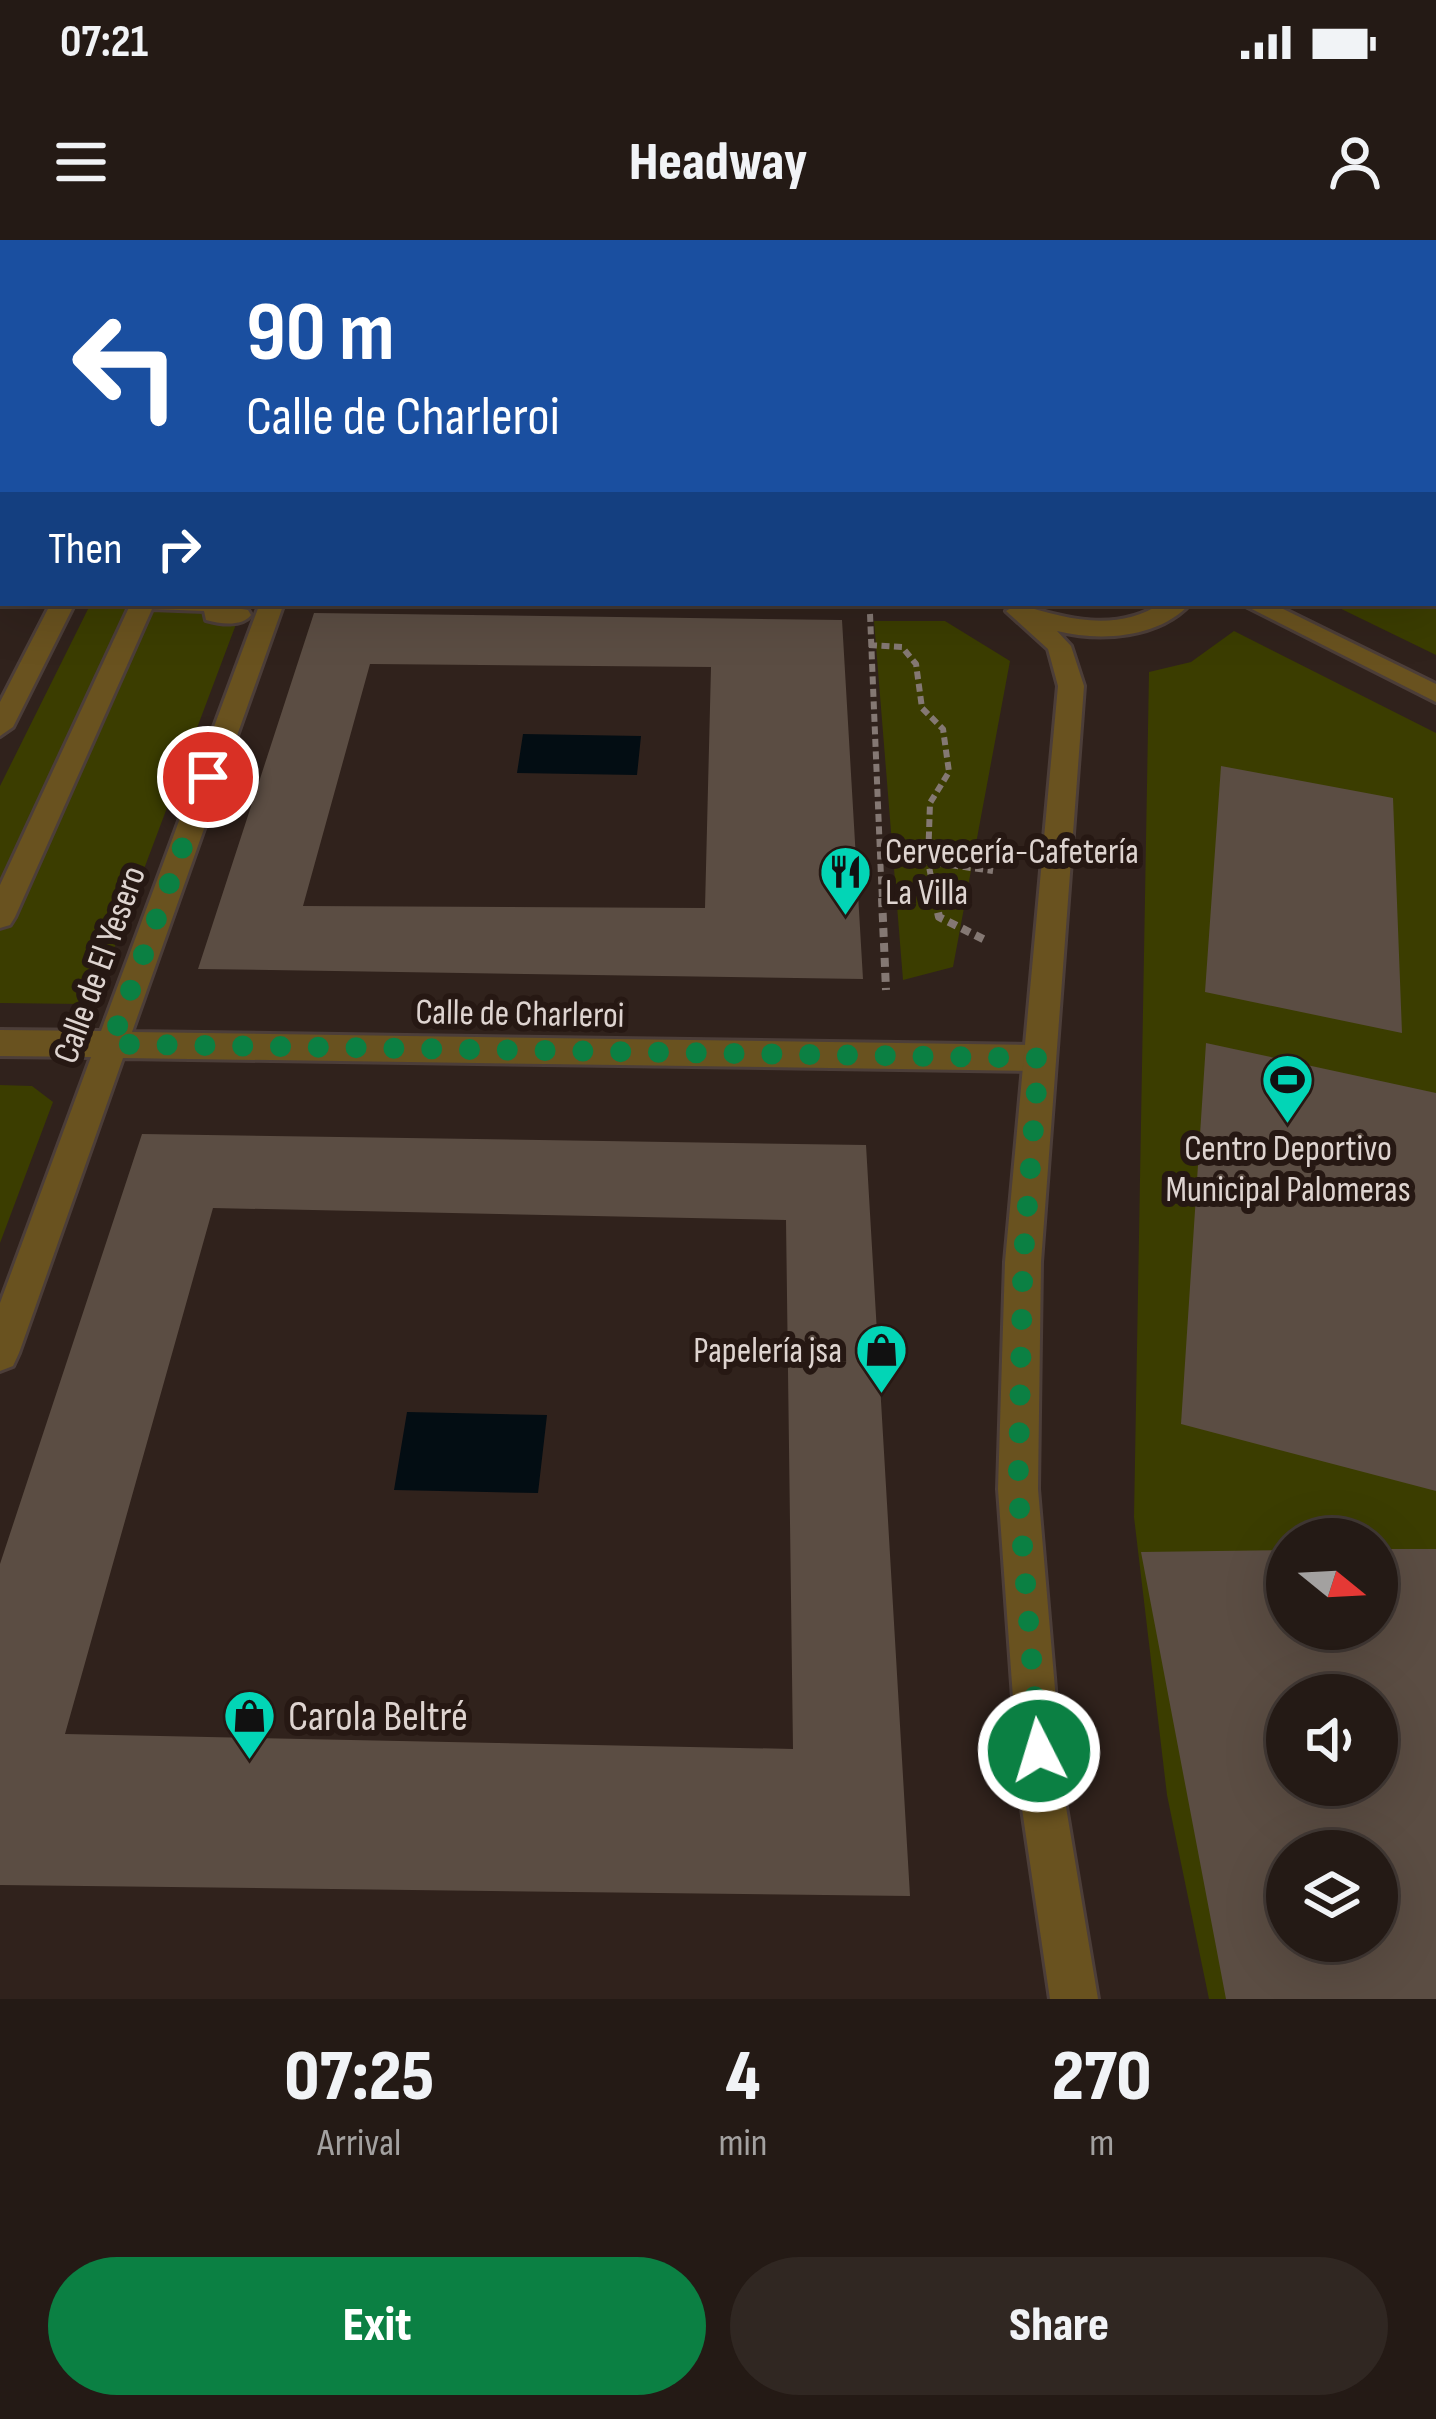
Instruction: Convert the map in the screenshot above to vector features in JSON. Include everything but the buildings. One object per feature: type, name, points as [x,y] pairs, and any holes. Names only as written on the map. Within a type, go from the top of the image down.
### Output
[{"type":"street","points":[[0,727],[63,606]]},
{"type":"street","points":[[0,917],[142,606]]},
{"type":"street","name":"Calle de El Yesero","points":[[0,1353],[271,606]]},
{"type":"street","points":[[1012,607],[1052,624],[1113,629],[1158,619],[1175,606]]},
{"type":"street","points":[[1258,606],[1436,694]]},
{"type":"street","points":[[1012,607],[1059,646],[1070,674],[1023,1262],[1018,1489],[1042,1795],[1074,1999]]},
{"type":"street","points":[[1070,709],[1079,698],[1096,647],[1113,629]]},
{"type":"street","name":"Calle de Charleroi","points":[[0,1042],[1039,1058]]},
{"type":"path","points":[[870,614],[886,990]]},
{"type":"path","points":[[868,645],[902,647],[916,664],[922,708],[943,729],[949,772],[931,803],[928,862],[939,917],[986,941]]},
{"type":"path","points":[[878,856],[993,871]]},
{"type":"shaded area","points":[[90,606],[243,606],[103,978],[82,1004],[0,1003],[0,786]]},
{"type":"shaded area","points":[[1335,606],[1436,606],[1436,655]]},
{"type":"shaded area","points":[[874,621],[945,621],[1010,661],[953,967],[903,980]]},
{"type":"shaded area","name":"Centro Deportivo Municipal Palomeras","points":[[1234,631],[1436,733],[1436,1999],[1209,1999],[1167,1795],[1134,1517],[1149,672],[1191,662]]},
{"type":"shaded area","points":[[523,734],[641,736],[637,775],[517,773]]},
{"type":"shaded area","points":[[0,1085],[32,1086],[53,1102],[0,1243]]},
{"type":"shaded area","points":[[407,1412],[547,1415],[538,1493],[394,1490]]},
{"type":"place","name":"Cervecería-Cafetería La Villa","points":[[846,917]]},
{"type":"place","name":"Centro Deportivo Municipal Palomeras","points":[[1288,1125]]},
{"type":"place","name":"Papelería jsa","points":[[881,1395]]},
{"type":"place","name":"Carola Beltré","points":[[249,1761]]},
{"type":"route","points":[[208,777],[111,1044],[1039,1058],[1023,1262],[1018,1489],[1039,1751]]}]
